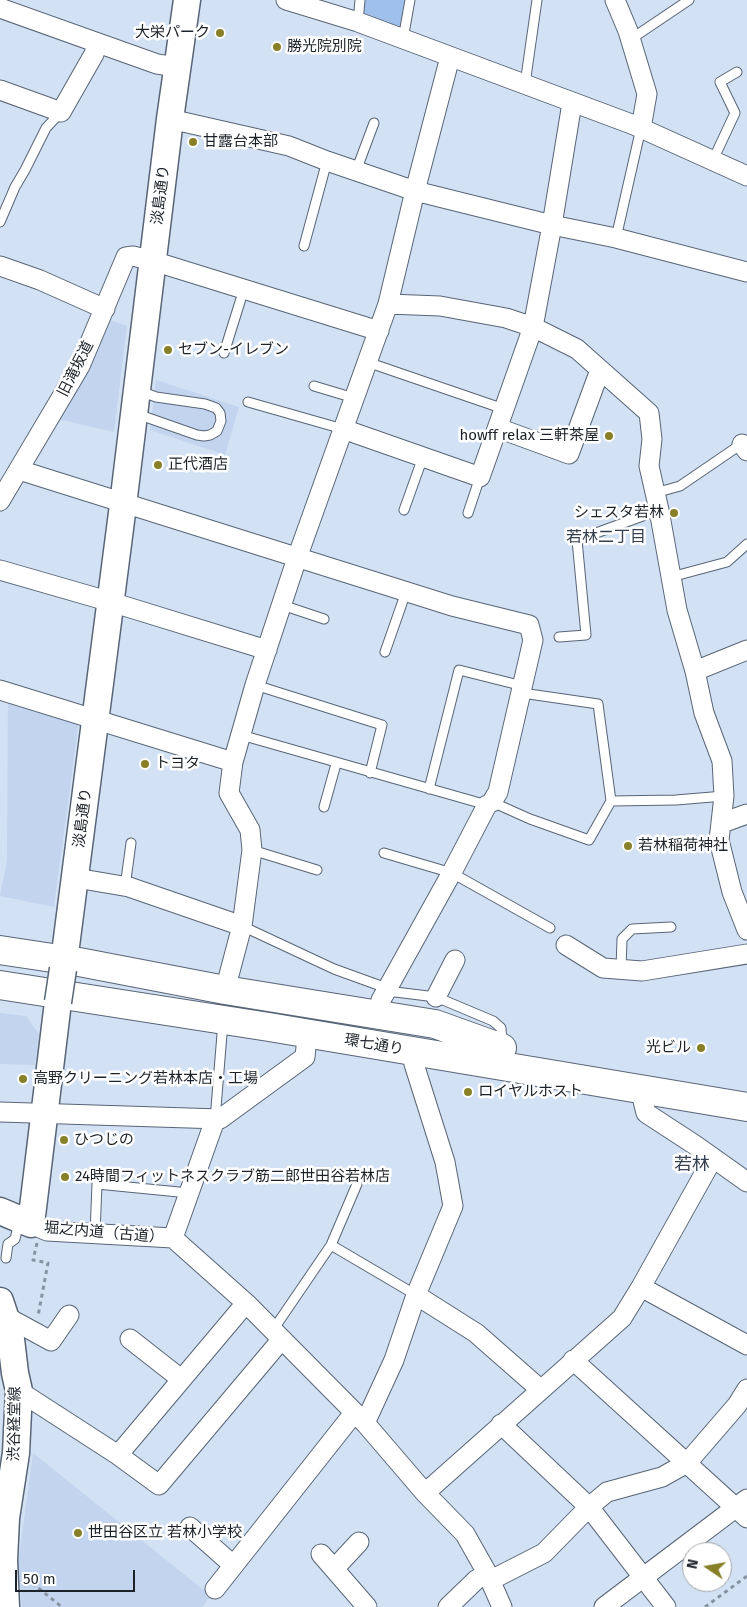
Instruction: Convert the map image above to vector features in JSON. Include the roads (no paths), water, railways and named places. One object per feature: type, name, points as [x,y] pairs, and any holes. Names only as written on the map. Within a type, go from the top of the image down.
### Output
[{"type":"main road","name":"淡島通り","points":[[17,1218],[45,1113],[111,602],[170,119],[187,0]]},
{"type":"main road","points":[[0,950],[64,964],[225,990],[383,1003],[502,1048]]},
{"type":"main road","name":"環七通り","points":[[0,967],[747,1089]]},
{"type":"main road","name":"環七通り","points":[[0,985],[268,1027],[747,1107]]},
{"type":"main road","points":[[0,1000],[58,1005],[222,1034],[471,1074],[525,1071]]},
{"type":"main road","name":"渋谷経堂線","points":[[2,1309],[10,1331],[11,1379],[8,1439],[16,1453],[3,1518],[6,1607]]},
{"type":"street","points":[[286,0],[358,22],[641,128],[747,176]]},
{"type":"street","points":[[615,0],[630,39],[647,94],[641,128]]},
{"type":"street","points":[[0,8],[157,64],[177,68]]},
{"type":"street","points":[[0,90],[61,112],[98,44]]},
{"type":"street","points":[[225,990],[242,926],[252,850],[250,830],[229,793],[233,762],[255,685],[297,558],[388,304],[450,57]]},
{"type":"street","points":[[344,429],[480,477],[533,327],[572,103]]},
{"type":"street","points":[[170,119],[289,146],[415,191],[552,225],[616,238],[747,272]]},
{"type":"street","name":"旧滝坂道","points":[[0,501],[80,366],[126,257],[133,256],[153,261]]},
{"type":"street","points":[[153,261],[379,331]]},
{"type":"street","points":[[0,266],[40,280],[104,309]]},
{"type":"street","points":[[388,304],[440,306],[506,318],[533,327],[577,349],[649,413],[652,439],[649,466],[671,577],[678,610],[696,671],[704,713],[722,761],[724,796],[719,840],[732,892],[747,930]]},
{"type":"street","points":[[498,428],[569,454],[600,370]]},
{"type":"street","points":[[18,470],[452,606],[529,625],[534,640],[498,792],[401,962],[383,1003]]},
{"type":"street","points":[[0,570],[267,650]]},
{"type":"street","points":[[696,671],[747,650]]},
{"type":"street","points":[[0,690],[233,762]]},
{"type":"street","points":[[722,823],[747,814]]},
{"type":"street","points":[[76,878],[125,886],[242,926]]},
{"type":"street","points":[[566,945],[603,968],[642,971],[747,954]]},
{"type":"street","points":[[436,997],[455,960]]},
{"type":"street","points":[[0,1112],[220,1119],[304,1057],[306,1047]]},
{"type":"street","points":[[215,1589],[233,1565],[359,1418],[394,1360],[416,1295],[453,1206],[445,1162],[414,1064]]},
{"type":"street","points":[[640,1089],[646,1113],[747,1182]]},
{"type":"street","name":"堀之内道（古道）","points":[[17,1218],[46,1231],[172,1238],[215,1120]]},
{"type":"street","points":[[425,1493],[622,1318],[642,1288],[713,1158]]},
{"type":"street","points":[[172,1238],[246,1303],[277,1334],[359,1418],[425,1493],[465,1534],[489,1577],[502,1607]]},
{"type":"street","points":[[642,1288],[747,1345]]},
{"type":"street","points":[[416,1295],[476,1333],[542,1390]]},
{"type":"street","points":[[118,1455],[246,1303]]},
{"type":"street","points":[[2,1309],[51,1341],[69,1315]]},
{"type":"street","points":[[11,1379],[159,1485],[277,1334]]},
{"type":"street","points":[[130,1339],[182,1379]]},
{"type":"street","points":[[573,1360],[686,1463],[743,1508],[604,1607]]},
{"type":"street","points":[[448,1607],[476,1580],[489,1577],[544,1553],[589,1507],[607,1492],[662,1477],[686,1463],[737,1405],[747,1389]]},
{"type":"street","points":[[501,1424],[589,1507],[666,1607]]},
{"type":"street","points":[[190,1527],[233,1565]]},
{"type":"street","points":[[334,1569],[359,1542]]},
{"type":"street","points":[[321,1554],[367,1607]]},
{"type":"lane","points":[[358,22],[360,0]]},
{"type":"lane","points":[[403,39],[410,0]]},
{"type":"lane","points":[[525,84],[536,0]]},
{"type":"lane","points":[[630,39],[689,0]]},
{"type":"lane","points":[[714,160],[735,113],[720,82],[737,72]]},
{"type":"lane","points":[[0,222],[15,187],[46,128],[61,112]]},
{"type":"lane","points":[[356,171],[374,123]]},
{"type":"lane","points":[[616,238],[641,128]]},
{"type":"lane","points":[[304,246],[327,161]]},
{"type":"lane","points":[[224,353],[244,289]]},
{"type":"lane","points":[[368,362],[505,409]]},
{"type":"lane","points":[[314,386],[354,398]]},
{"type":"lane","points":[[156,397],[205,404],[216,408],[220,413],[221,420],[217,431],[210,435],[197,435],[136,402],[156,397]]},
{"type":"lane","points":[[248,402],[344,429]]},
{"type":"lane","points":[[559,637],[586,635],[577,540],[657,501],[745,445]]},
{"type":"lane","points":[[404,510],[422,457]]},
{"type":"lane","points":[[468,513],[480,477]]},
{"type":"lane","points":[[671,577],[727,562],[747,544]]},
{"type":"lane","points":[[385,652],[406,592]]},
{"type":"lane","points":[[282,605],[324,619]]},
{"type":"lane","points":[[241,736],[336,764],[429,789],[490,804],[589,840],[611,801],[598,704],[523,690],[459,670],[429,789]]},
{"type":"lane","points":[[255,685],[382,725],[370,773]]},
{"type":"lane","points":[[324,808],[336,764]]},
{"type":"lane","points":[[611,801],[676,800],[724,796]]},
{"type":"lane","points":[[125,886],[131,843]]},
{"type":"lane","points":[[252,850],[317,870]]},
{"type":"lane","points":[[384,853],[452,873],[550,928]]},
{"type":"lane","points":[[242,926],[334,969],[381,986],[383,1003],[436,997],[493,1021],[502,1028],[502,1048]]},
{"type":"lane","points":[[620,969],[622,939],[632,929],[671,927]]},
{"type":"lane","points":[[215,1120],[222,1034]]},
{"type":"lane","points":[[94,1234],[97,1184],[189,1193]]},
{"type":"lane","points":[[277,1334],[331,1245],[357,1184]]},
{"type":"lane","points":[[6,1258],[8,1244],[15,1239],[17,1218]]},
{"type":"lane","points":[[331,1245],[416,1295]]},
{"type":"place","name":"大栄パーク","points":[[220,33]]},
{"type":"place","name":"勝光院別院","points":[[277,47]]},
{"type":"place","name":"甘露台本部","points":[[193,142]]},
{"type":"place","name":"セブン-イレブン","points":[[168,350]]},
{"type":"place","name":"howff relax 三軒茶屋","points":[[609,436]]},
{"type":"place","name":"正代酒店","points":[[158,465]]},
{"type":"place","name":"シェスタ若林","points":[[674,513]]},
{"type":"place","name":"トヨタ","points":[[145,764]]},
{"type":"place","name":"若林稲荷神社","points":[[628,846]]},
{"type":"place","name":"光ビル","points":[[701,1048]]},
{"type":"place","name":"高野クリーニング若林本店・工場","points":[[23,1079]]},
{"type":"place","name":"ロイヤルホスト","points":[[468,1092]]},
{"type":"place","name":"ひつじの","points":[[64,1140]]},
{"type":"place","name":"24時間フィットネスクラブ筋二郎世田谷若林店","points":[[65,1177]]},
{"type":"place","name":"世田谷区立 若林小学校","points":[[78,1533]]},
{"type":"district","name":"若林二丁目","points":[[606,538]]},
{"type":"district","name":"若林","points":[[692,1165]]}]
